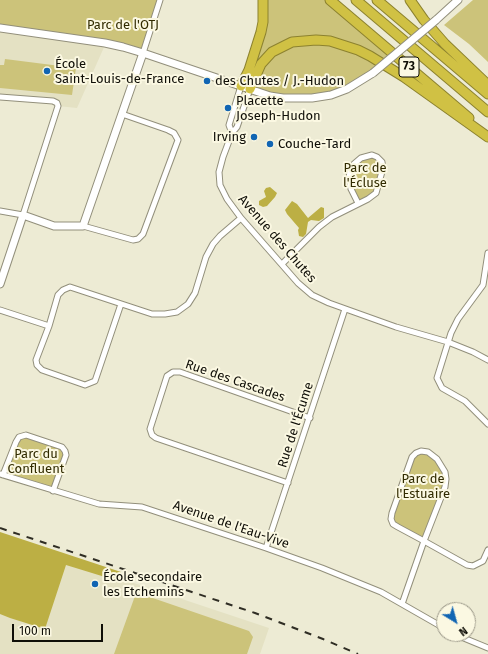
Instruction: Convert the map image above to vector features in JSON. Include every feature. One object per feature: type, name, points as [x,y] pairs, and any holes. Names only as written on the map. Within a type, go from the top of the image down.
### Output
[{"type":"highway","points":[[245,88],[261,32],[263,22],[263,0]]},
{"type":"highway","name":"73","points":[[330,0],[488,134]]},
{"type":"highway","name":"73","points":[[356,0],[488,112]]},
{"type":"highway","points":[[377,0],[488,94]]},
{"type":"highway","points":[[410,0],[424,20],[445,44],[488,85]]},
{"type":"highway","points":[[245,88],[261,64],[272,52],[282,46],[298,41],[330,41],[358,50],[370,56],[404,77],[488,137]]},
{"type":"street","points":[[83,226],[160,0]]},
{"type":"street","points":[[0,28],[105,43],[143,52],[270,96],[283,98],[312,98],[332,95],[373,73],[458,0]]},
{"type":"street","name":"Avenue des Chutes","points":[[232,133],[229,125],[245,88]]},
{"type":"street","name":"Avenue des Chutes","points":[[245,88],[237,127],[232,133],[219,172],[220,185],[227,199],[241,218],[298,283],[312,295],[345,309],[396,327],[448,342],[488,360]]},
{"type":"street","points":[[0,96],[53,101],[58,106],[0,284]]},
{"type":"street","points":[[0,211],[23,216],[54,226],[83,226],[133,240],[138,239],[143,234],[178,140],[174,133],[168,130],[122,114]]},
{"type":"street","points":[[282,264],[332,217],[368,199],[376,193],[383,168],[382,162],[377,157],[372,155],[361,158],[350,170],[349,178],[351,189],[358,203]]},
{"type":"street","points":[[121,304],[95,381],[85,385],[42,370],[37,366],[36,360],[49,326],[58,295],[63,290],[70,287],[152,314],[177,312],[188,304],[195,293],[206,257],[214,244],[220,236],[241,218]]},
{"type":"street","points":[[488,253],[483,285],[458,319],[448,342],[437,378],[442,388],[465,401],[488,424]]},
{"type":"street","name":"Rue de l'Écume","points":[[266,548],[345,309]]},
{"type":"street","points":[[0,310],[49,326]]},
{"type":"street","name":"Rue des Cascades","points":[[288,483],[156,438],[152,435],[150,430],[168,376],[173,372],[180,372],[310,418]]},
{"type":"street","points":[[2,475],[19,437],[26,435],[62,447],[65,451],[66,456],[53,490]]},
{"type":"street","points":[[402,604],[424,541],[445,487],[446,479],[446,472],[437,459],[428,452],[421,451],[416,453],[412,457],[392,513],[391,519],[393,524],[398,527],[424,541],[467,565],[473,566],[483,561],[488,550]]},
{"type":"street","name":"Avenue de l'Eau-Vive","points":[[2,475],[99,504],[142,507],[266,548],[322,568],[381,592],[436,623]]},
{"type":"street","points":[[473,642],[488,648]]},
{"type":"shaded area","name":"École Saint-Louis-de-France","points":[[0,29],[105,45],[77,108],[58,106],[57,103],[0,97]]},
{"type":"shaded area","points":[[270,187],[277,193],[267,206],[263,207],[259,205],[259,201],[266,197],[264,191],[266,188]]},
{"type":"shaded area","points":[[292,201],[297,204],[308,218],[321,207],[324,208],[324,218],[319,221],[311,220],[308,222],[306,234],[303,237],[299,236],[299,228],[285,210]]},
{"type":"shaded area","points":[[0,532],[121,572],[118,581],[66,565],[45,629],[0,614]]},
{"type":"shaded area","name":"École secondaire les Etchemins","points":[[62,559],[269,628],[260,654],[0,654],[0,609]]},
{"type":"green space","name":"Parc de l'OTJ","points":[[0,0],[158,0],[139,55],[105,45],[0,31]]},
{"type":"green space","points":[[263,0],[330,0],[395,54],[347,89],[298,99],[241,86],[261,32]]},
{"type":"green space","points":[[473,0],[488,0],[488,62],[469,44],[444,25]]},
{"type":"green space","points":[[5,59],[76,68],[72,95],[0,88],[0,65],[4,65]]},
{"type":"green space","name":"Parc de l'Écluse","points":[[367,155],[382,162],[376,193],[358,203],[349,178],[354,164]]},
{"type":"green space","name":"Parc du Confluent","points":[[26,435],[62,447],[65,451],[53,491],[3,475],[16,442]]},
{"type":"green space","name":"Parc de l'Estuaire","points":[[421,451],[437,459],[446,479],[424,541],[393,524],[392,513],[412,457]]},
{"type":"green space","points":[[141,594],[249,631],[253,637],[247,654],[114,654],[135,596]]},
{"type":"railway","points":[[0,528],[255,613],[358,654]]},
{"type":"place","name":"École Saint-Louis-de-France","points":[[47,71]]},
{"type":"place","name":"des Chutes / J.-Hudon","points":[[207,81]]},
{"type":"place","name":"Placette Joseph-Hudon","points":[[228,108]]},
{"type":"place","name":"Irving","points":[[254,137]]},
{"type":"place","name":"Couche-Tard","points":[[270,144]]},
{"type":"place","name":"École secondaire les Etchemins","points":[[95,584]]}]
